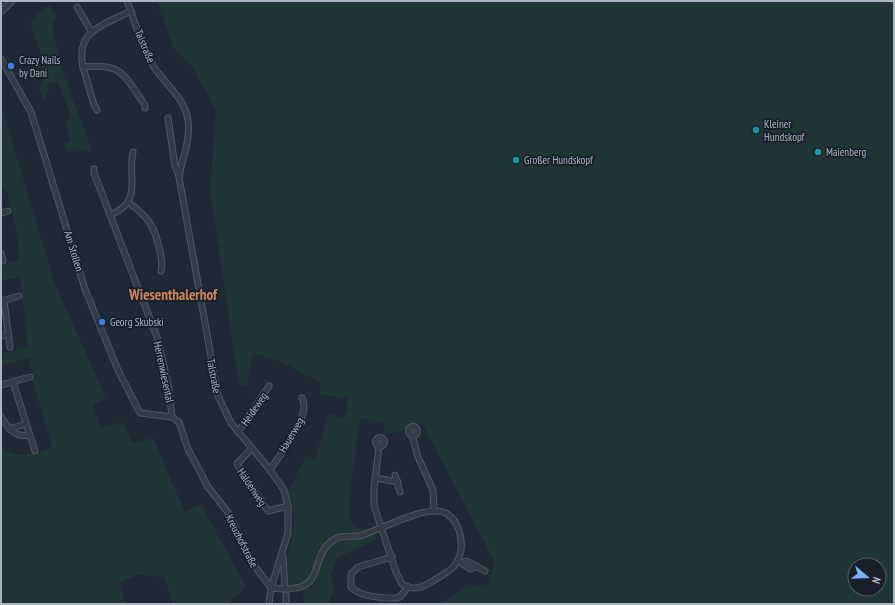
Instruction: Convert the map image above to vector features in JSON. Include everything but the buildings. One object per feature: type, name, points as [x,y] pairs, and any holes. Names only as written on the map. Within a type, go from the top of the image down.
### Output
[{"type":"street","points":[[1,12],[12,1]]},
{"type":"street","name":"Talstraße","points":[[127,1],[151,62],[160,76],[174,90],[186,111],[189,130],[188,146],[179,177]]},
{"type":"street","points":[[77,7],[91,31]]},
{"type":"street","points":[[97,110],[94,105],[83,67],[81,49],[83,41],[91,31],[131,11]]},
{"type":"street","name":"Am Stollen","points":[[1,58],[31,112],[85,289],[118,370],[140,413],[172,417]]},
{"type":"street","points":[[83,67],[99,65],[116,68],[145,105],[145,108]]},
{"type":"street","name":"Talstraße","points":[[168,118],[174,166],[179,177],[218,396],[224,412],[238,432],[270,470],[284,490],[288,506],[288,533],[283,554],[271,588]]},
{"type":"street","points":[[110,215],[123,208],[128,202],[133,186],[133,152]]},
{"type":"street","name":"Herrenwiesental","points":[[94,169],[158,340],[169,388],[172,417]]},
{"type":"street","points":[[128,202],[150,222],[162,262],[161,271]]},
{"type":"street","points":[[1,213],[8,211]]},
{"type":"street","points":[[1,253],[3,261]]},
{"type":"street","points":[[10,347],[3,301],[19,296]]},
{"type":"street","points":[[1,336],[8,334]]},
{"type":"street","points":[[1,385],[30,377]]},
{"type":"street","points":[[13,382],[35,451]]},
{"type":"street","name":"Heideweg","points":[[238,432],[270,386]]},
{"type":"street","name":"Hauerweg","points":[[270,470],[299,425],[305,406],[302,398]]},
{"type":"street","points":[[1,417],[10,429],[17,434],[29,435]]},
{"type":"street","name":"Kreuzhofstraße","points":[[172,417],[179,422],[188,449],[208,487],[230,514],[241,541],[254,565],[271,588]]},
{"type":"street","points":[[10,429],[26,424]]},
{"type":"street","points":[[412,435],[418,457],[433,490],[434,511]]},
{"type":"street","points":[[379,447],[375,478],[374,506],[398,577],[408,587],[420,588],[451,570],[460,562],[467,561],[485,571]]},
{"type":"street","name":"Haldenweg","points":[[252,448],[237,464],[268,511],[288,506]]},
{"type":"street","points":[[395,475],[400,492]]},
{"type":"street","points":[[375,478],[398,482]]},
{"type":"street","points":[[269,604],[271,588],[301,587],[312,580],[316,574],[326,547],[336,538],[358,536],[404,518],[434,511],[445,513],[453,520],[458,529],[461,542],[460,562]]},
{"type":"street","name":"Talstraße","points":[[283,554],[285,588]]},
{"type":"street","points":[[392,557],[358,567],[351,574],[351,587],[355,591],[363,594],[395,598],[400,597],[408,587]]},
{"type":"street","points":[[286,595],[286,604]]},
{"type":"green space","points":[[156,1],[894,1],[894,604],[439,604],[465,588],[487,584],[495,563],[422,423],[384,436],[384,423],[360,418],[349,503],[351,522],[357,527],[374,532],[377,540],[338,557],[331,574],[334,592],[330,596],[331,604],[304,604],[303,591],[295,585],[289,586],[287,557],[294,528],[294,515],[288,493],[305,458],[314,461],[329,414],[345,418],[348,398],[320,394],[320,382],[279,361],[253,353],[248,378],[249,387],[239,384],[210,191],[216,110],[193,68],[174,48]]},
{"type":"green space","points":[[49,5],[57,17],[52,24],[62,69],[93,153],[77,148],[67,152],[64,144],[71,141],[66,125],[71,115],[57,81],[47,84],[49,90],[43,100],[38,86],[42,83],[41,52],[30,23],[38,12]]},
{"type":"green space","points":[[1,105],[55,284],[106,398],[93,405],[101,427],[123,422],[132,443],[153,438],[185,512],[201,504],[246,587],[233,598],[230,604],[173,604],[164,577],[138,575],[119,583],[126,604],[1,604],[1,446],[7,451],[19,455],[32,454],[52,447],[33,382],[29,358],[1,365],[1,353],[28,346],[20,277],[1,281],[1,265],[19,260],[17,232],[6,189],[1,190]]},
{"type":"place","name":"Crazy Nails by Dani","points":[[11,66]]},
{"type":"place","name":"Kleiner Hundskopf","points":[[756,130]]},
{"type":"place","name":"Maienberg","points":[[818,152]]},
{"type":"place","name":"Großer Hundskopf","points":[[516,160]]},
{"type":"place","name":"Georg Skubski","points":[[102,322]]},
{"type":"district","name":"Wiesenthalerhof","points":[[173,294]]}]
